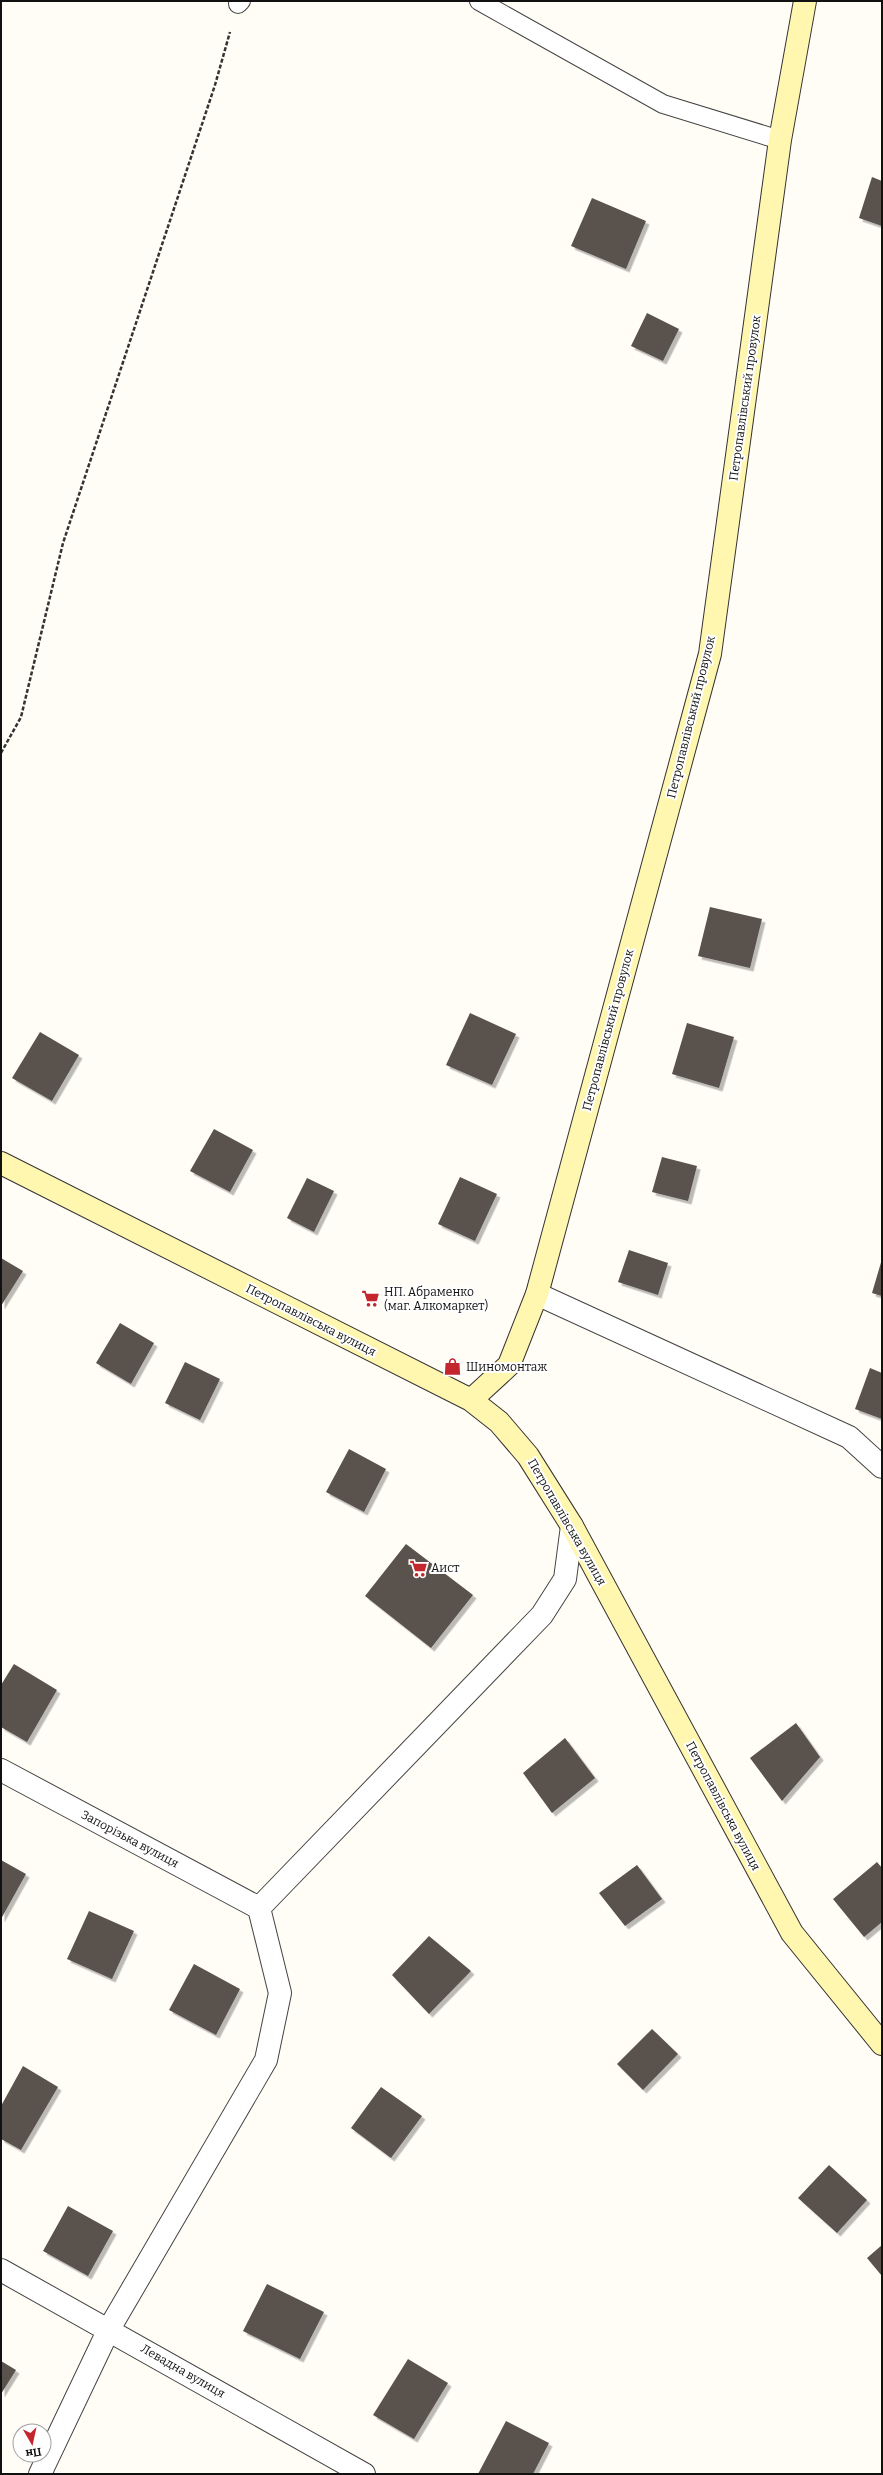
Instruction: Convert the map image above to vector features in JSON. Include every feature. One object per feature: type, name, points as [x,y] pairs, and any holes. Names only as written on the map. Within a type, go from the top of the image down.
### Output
[{"type":"street","name":"Петропавлівський провулок","points":[[471,1400],[509,1365],[537,1294],[710,654],[780,140],[805,1]]},
{"type":"street","name":"Петропавлівська вулиця","points":[[1,1163],[471,1400],[499,1422],[528,1456],[572,1526],[792,1933],[882,2044]]},
{"type":"street","points":[[537,1294],[849,1437],[882,1467]]},
{"type":"street","points":[[40,2474],[109,2329],[266,2060],[280,1993],[259,1908],[542,1615],[566,1579],[572,1526]]},
{"type":"street","name":"Запорізька вулиця","points":[[1,1770],[259,1908]]},
{"type":"street","name":"Левадна вулиця","points":[[1,2270],[109,2329],[364,2474]]},
{"type":"lane","points":[[479,1],[663,104],[780,140]]},
{"type":"path","points":[[1,753],[20,718],[63,543],[215,85],[240,3]]},
{"type":"building","points":[[872,177],[882,181],[882,226],[859,218]]},
{"type":"building","points":[[592,198],[646,221],[626,269],[571,246]]},
{"type":"building","points":[[647,313],[679,329],[663,361],[631,346]]},
{"type":"building","points":[[710,907],[762,919],[750,968],[698,956]]},
{"type":"building","points":[[470,1013],[516,1034],[492,1085],[446,1065]]},
{"type":"building","points":[[687,1023],[734,1037],[719,1088],[672,1074]]},
{"type":"building","points":[[40,1032],[79,1055],[52,1101],[12,1078]]},
{"type":"building","points":[[214,1129],[253,1150],[230,1192],[190,1171]]},
{"type":"building","points":[[662,1157],[697,1166],[688,1201],[652,1192]]},
{"type":"building","points":[[460,1177],[497,1194],[475,1241],[438,1224]]},
{"type":"building","points":[[307,1178],[334,1191],[314,1232],[287,1218]]},
{"type":"building","points":[[629,1250],[668,1263],[658,1295],[618,1282]]},
{"type":"building","points":[[1,1258],[23,1271],[1,1306]]},
{"type":"building","points":[[882,1259],[882,1296],[872,1293]]},
{"type":"building","points":[[120,1323],[154,1343],[131,1384],[96,1363]]},
{"type":"building","points":[[185,1362],[220,1379],[200,1420],[165,1403]]},
{"type":"building","points":[[870,1368],[882,1373],[882,1419],[855,1409]]},
{"type":"building","points":[[349,1449],[386,1469],[364,1512],[326,1492]]},
{"type":"building","points":[[406,1544],[473,1595],[431,1648],[365,1596]]},
{"type":"building","points":[[14,1664],[57,1690],[27,1742],[1,1727],[1,1685]]},
{"type":"building","points":[[796,1723],[820,1757],[782,1801],[750,1758]]},
{"type":"building","points":[[565,1738],[595,1778],[552,1813],[523,1773]]},
{"type":"building","points":[[1,1860],[26,1874],[1,1919]]},
{"type":"building","points":[[877,1862],[882,1868],[882,1922],[864,1937],[833,1899]]},
{"type":"building","points":[[637,1865],[662,1899],[625,1926],[599,1893]]},
{"type":"building","points":[[89,1911],[134,1931],[112,1979],[67,1959]]},
{"type":"building","points":[[429,1936],[471,1971],[429,2014],[392,1975]]},
{"type":"building","points":[[194,1964],[240,1989],[216,2035],[169,2010]]},
{"type":"building","points":[[652,2029],[678,2054],[643,2090],[617,2064]]},
{"type":"building","points":[[23,2066],[58,2087],[21,2150],[1,2139],[1,2106]]},
{"type":"building","points":[[381,2087],[422,2116],[391,2158],[351,2128]]},
{"type":"building","points":[[829,2165],[867,2200],[837,2233],[798,2198]]},
{"type":"building","points":[[68,2206],[113,2231],[88,2276],[43,2251]]},
{"type":"building","points":[[882,2245],[882,2276],[867,2258]]},
{"type":"building","points":[[267,2284],[324,2312],[300,2359],[243,2331]]},
{"type":"building","points":[[408,2359],[448,2383],[414,2439],[373,2415]]},
{"type":"building","points":[[1,2361],[16,2370],[1,2394]]},
{"type":"building","points":[[506,2421],[549,2443],[533,2474],[478,2474]]},
{"type":"place","name":"НП. Абраменко (маг. Алкомаркет)","points":[[371,1299]]},
{"type":"place","name":"Шиномонтаж","points":[[453,1367]]},
{"type":"place","name":"Аист","points":[[418,1568]]}]
